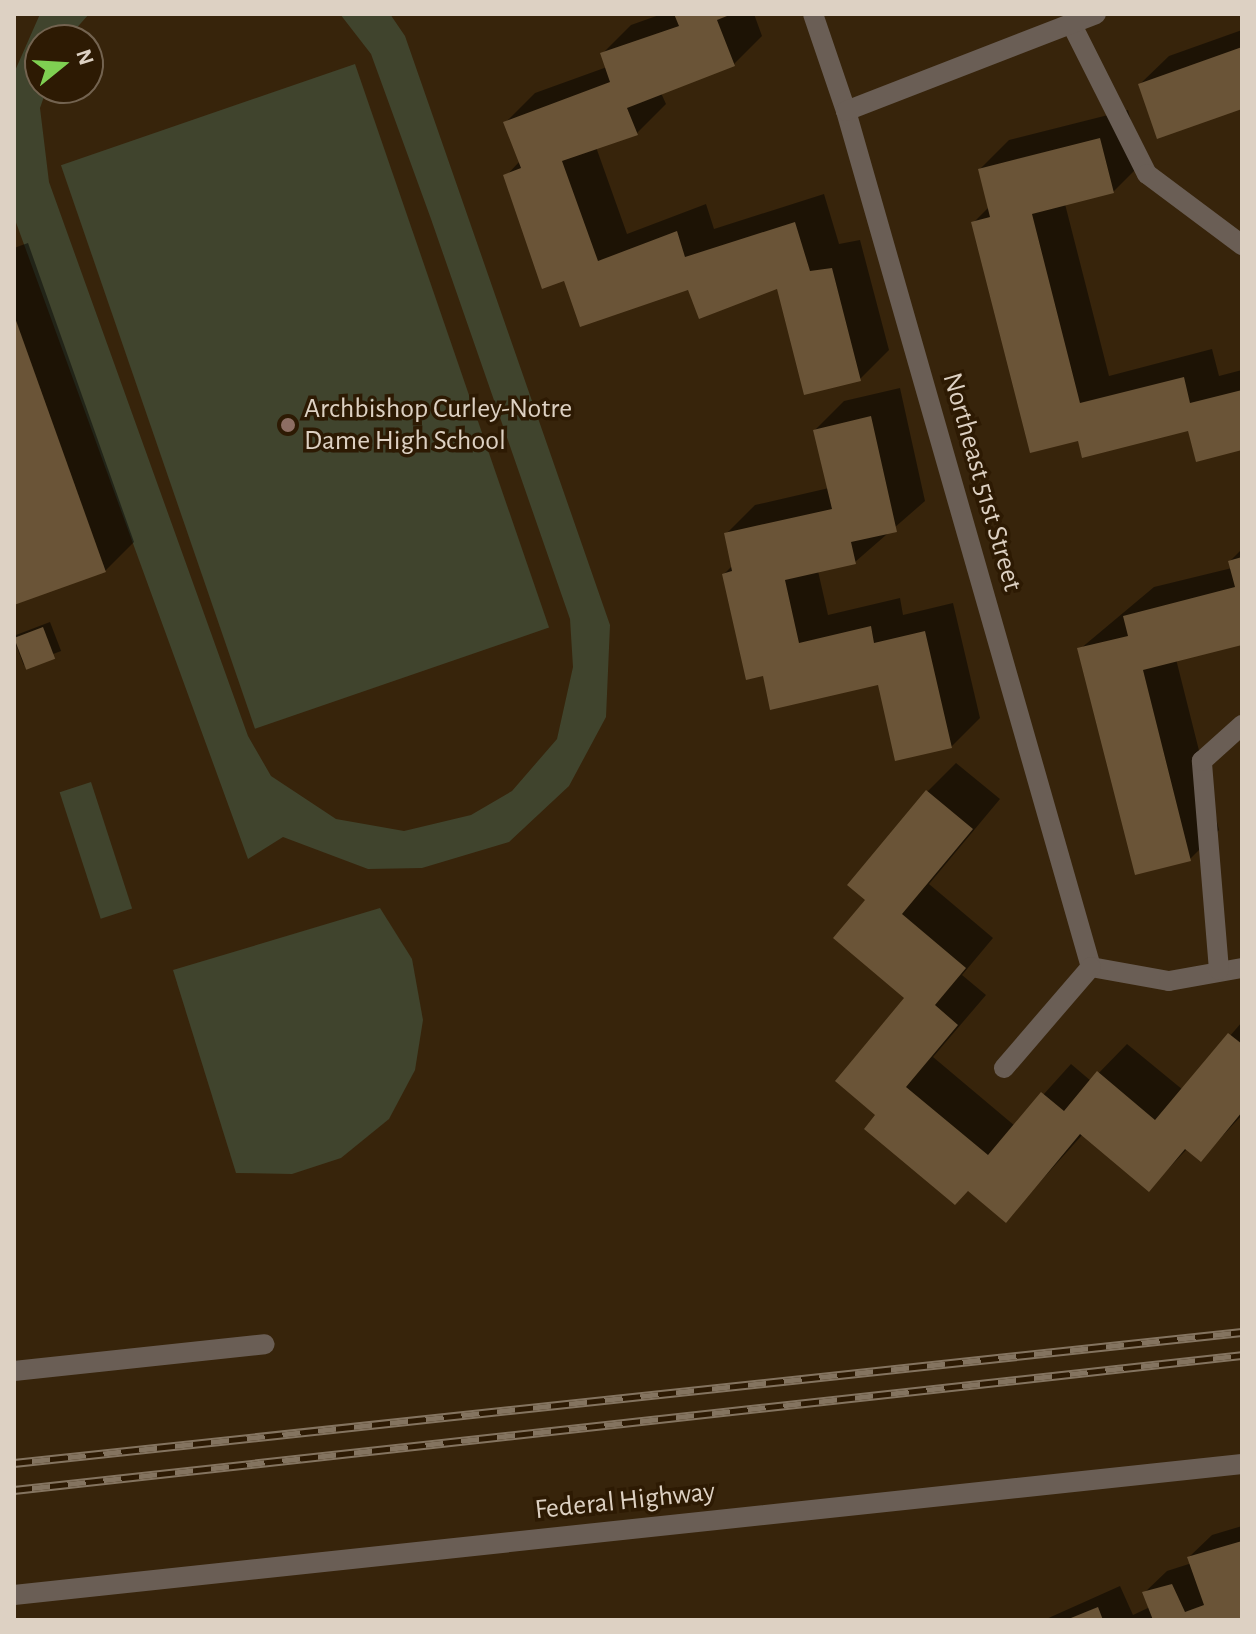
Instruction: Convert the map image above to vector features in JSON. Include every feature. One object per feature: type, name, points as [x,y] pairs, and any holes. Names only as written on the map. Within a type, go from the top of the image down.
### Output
[{"type":"street","name":"Northeast 51st Street","points":[[813,14],[846,111],[1091,967]]},
{"type":"street","points":[[846,111],[1096,14]]},
{"type":"street","points":[[1071,23],[1147,174],[1242,245]]},
{"type":"street","points":[[1219,970],[1202,761],[1242,725]]},
{"type":"street","points":[[1004,1068],[1091,967],[1169,981],[1242,968]]},
{"type":"street","points":[[14,1371],[265,1344]]},
{"type":"street","name":"Federal Highway","points":[[14,1595],[1242,1464]]},
{"type":"green space","points":[[40,14],[89,14],[80,24],[36,24]]},
{"type":"green space","points":[[340,14],[390,14],[405,36],[610,625],[606,717],[569,786],[509,842],[422,868],[368,869],[283,837],[248,859],[14,217],[14,73],[24,50],[24,104],[41,104],[49,182],[248,736],[271,776],[336,819],[404,831],[471,815],[512,791],[557,739],[573,667],[570,619],[431,219],[371,54]]},
{"type":"green space","points":[[355,64],[549,628],[255,729],[61,165]]},
{"type":"green space","points":[[91,782],[132,908],[101,919],[60,792]]},
{"type":"green space","points":[[380,908],[412,959],[423,1020],[415,1070],[389,1119],[341,1158],[292,1174],[236,1173],[173,970]]},
{"type":"building","points":[[674,14],[732,14],[717,20],[735,66],[627,108],[638,135],[562,161],[598,261],[677,231],[685,257],[795,222],[810,271],[832,268],[861,381],[804,395],[777,289],[699,319],[688,290],[580,327],[564,281],[542,289],[503,175],[521,168],[503,122],[610,82],[600,53],[679,26]]},
{"type":"building","points":[[1242,47],[1242,109],[1157,139],[1138,84]]},
{"type":"building","points":[[1100,138],[1114,193],[1032,214],[1080,403],[1184,377],[1190,403],[1242,390],[1242,450],[1196,462],[1188,431],[1082,458],[1078,441],[1030,453],[971,222],[990,217],[978,169]]},
{"type":"building","points":[[14,315],[106,572],[14,605]]},
{"type":"building","points":[[871,416],[897,532],[851,542],[856,564],[785,580],[799,643],[871,626],[874,643],[925,631],[952,748],[895,761],[878,685],[770,710],[763,676],[746,680],[722,574],[732,571],[724,533],[832,509],[813,430]]},
{"type":"building","points":[[1242,557],[1242,645],[1143,670],[1191,861],[1135,875],[1077,648],[1128,636],[1123,616],[1235,587],[1228,561]]},
{"type":"building","points":[[43,627],[55,659],[26,670],[14,638]]},
{"type":"building","points":[[926,790],[973,829],[902,914],[966,968],[935,1005],[958,1025],[906,1087],[988,1155],[1041,1092],[1064,1111],[1097,1071],[1155,1120],[1228,1033],[1242,1044],[1242,1112],[1201,1162],[1185,1149],[1149,1192],[1080,1134],[1006,1223],[968,1191],[955,1205],[864,1129],[875,1115],[835,1081],[904,998],[833,938],[865,900],[847,885]]},
{"type":"building","points":[[1242,1541],[1242,1620],[1153,1620],[1142,1592],[1172,1584],[1185,1612],[1204,1605],[1187,1557]]},
{"type":"building","points":[[1098,1607],[1103,1620],[1066,1620]]},
{"type":"railway","points":[[14,1463],[1242,1332]]},
{"type":"railway","points":[[14,1490],[1242,1355]]},
{"type":"place","name":"Archbishop Curley-Notre Dame High School","points":[[288,425]]}]
